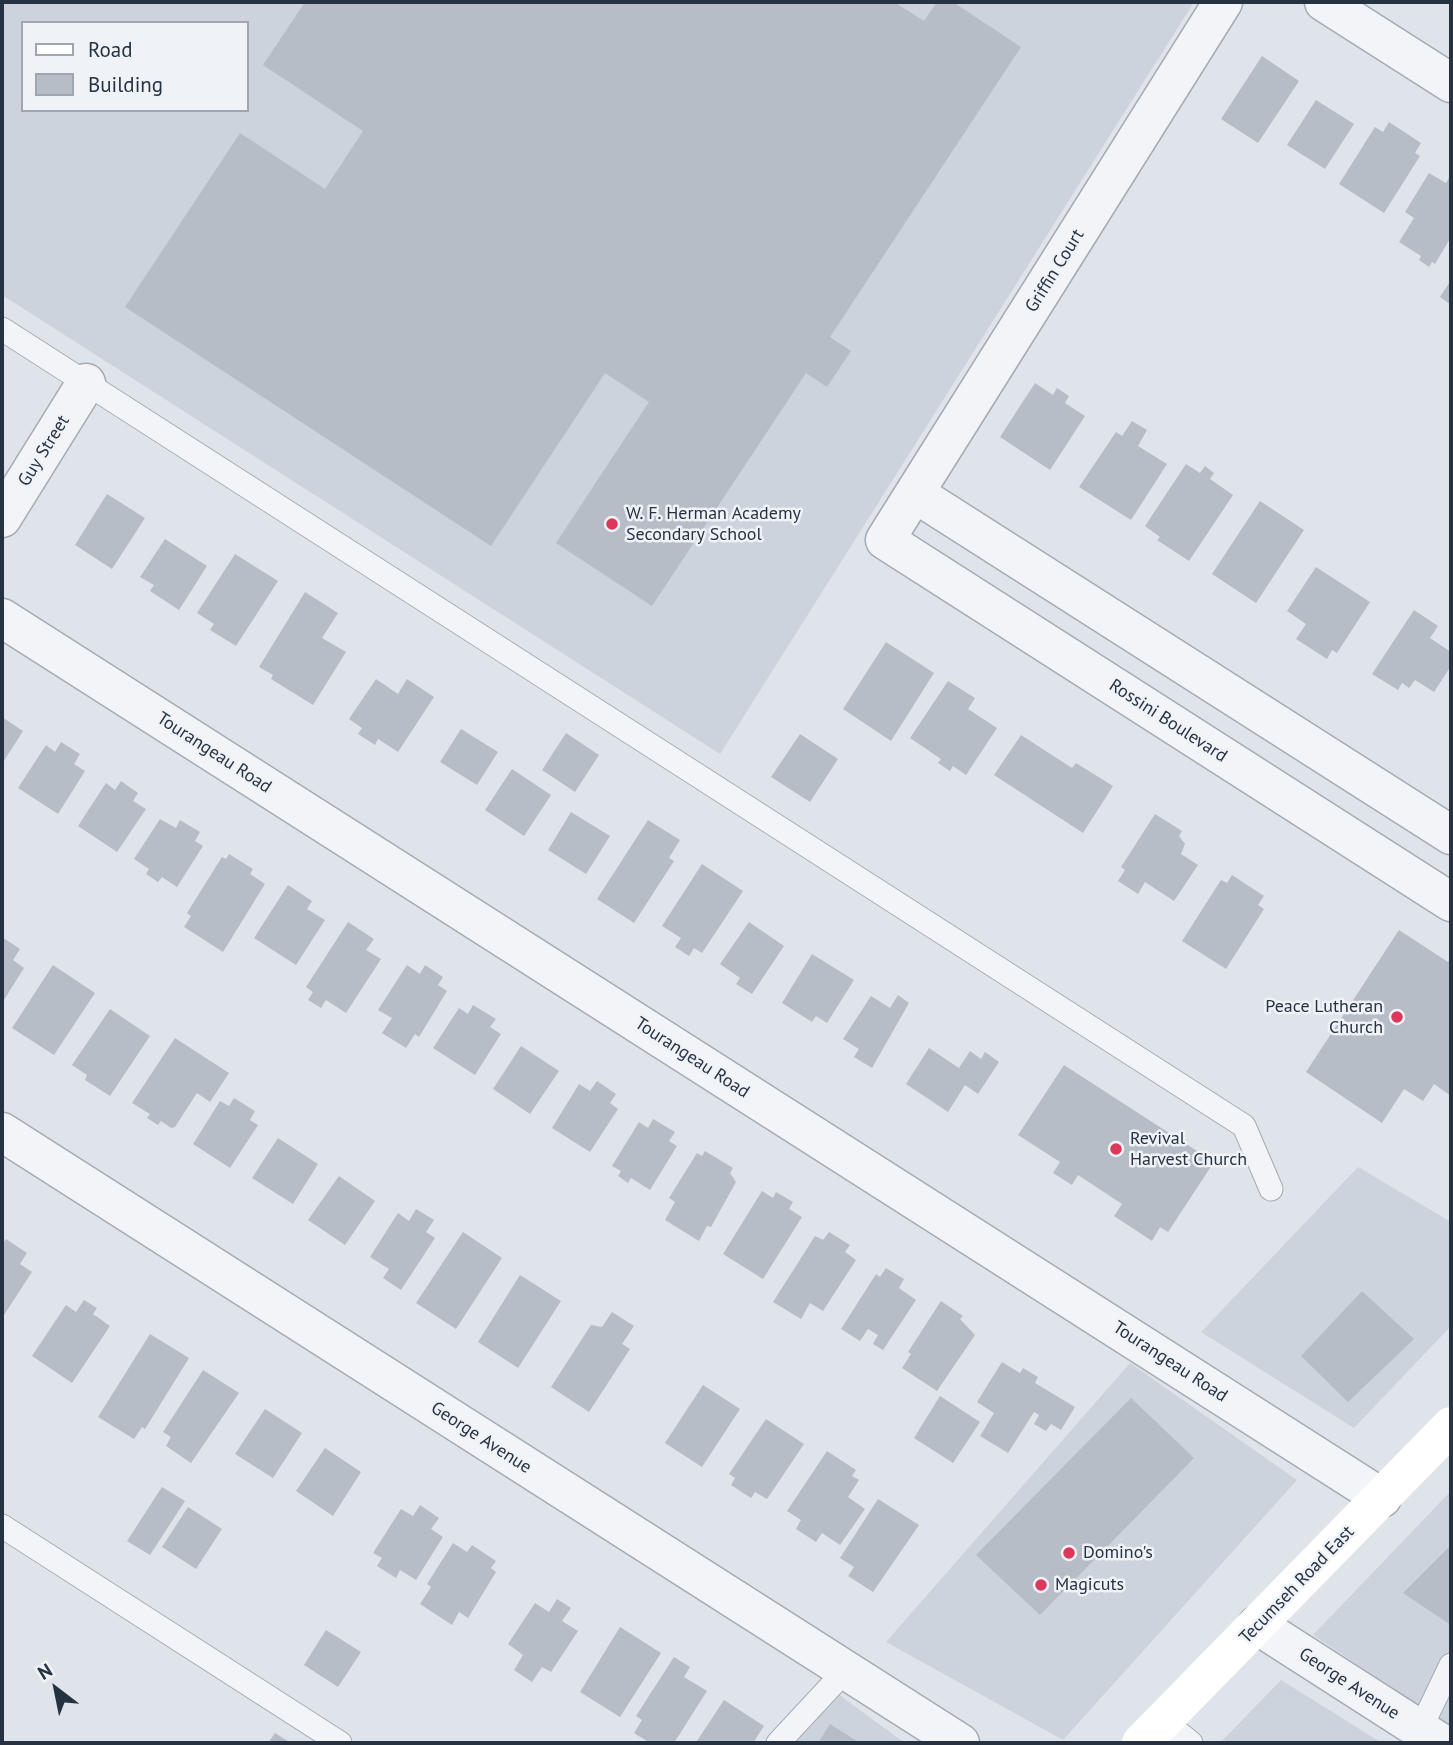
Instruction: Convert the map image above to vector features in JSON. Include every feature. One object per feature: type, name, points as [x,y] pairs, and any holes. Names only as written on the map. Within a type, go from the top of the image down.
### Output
[{"type":"main road","name":"Tecumseh Road East","points":[[1165,1736],[1257,1625],[1451,1426]]},
{"type":"street","name":"Griffin Court","points":[[886,540],[1223,2]]},
{"type":"street","points":[[1324,2],[1451,83]]},
{"type":"street","name":"Guy Street","points":[[2,518],[86,383]]},
{"type":"street","points":[[916,495],[1451,835]]},
{"type":"street","name":"Rossini Boulevard","points":[[886,540],[1451,902]]},
{"type":"street","name":"Tourangeau Road","points":[[2,618],[1382,1498]]},
{"type":"street","name":"George Avenue","points":[[2,1132],[960,1743]]},
{"type":"street","name":"George Avenue","points":[[1257,1625],[1425,1739]]},
{"type":"lane","points":[[2,329],[1244,1126],[1271,1189]]},
{"type":"lane","points":[[2,1526],[340,1743]]},
{"type":"lane","points":[[1425,1739],[1451,1665]]},
{"type":"lane","points":[[778,1743],[846,1670]]},
{"type":"shaded area","name":"W. F. Herman Academy Secondary School","points":[[2,2],[1194,2],[720,754],[2,295]]},
{"type":"shaded area","points":[[1358,1167],[1451,1222],[1451,1326],[1354,1428],[1201,1332]]},
{"type":"shaded area","points":[[1130,1363],[1297,1480],[1063,1740],[886,1642]]},
{"type":"shaded area","points":[[1451,1491],[1451,1727],[1313,1635]]},
{"type":"shaded area","points":[[1281,1680],[1382,1743],[1220,1743]]},
{"type":"shaded area","points":[[827,1686],[905,1743],[774,1743]]},
{"type":"building","points":[[305,2],[894,2],[924,21],[937,2],[953,2],[1021,47],[830,337],[851,351],[827,387],[806,373],[652,606],[556,543],[649,402],[605,373],[491,546],[125,307],[240,133],[325,189],[363,131],[263,65]]},
{"type":"building","points":[[1262,56],[1299,81],[1258,143],[1221,119]]},
{"type":"building","points":[[1316,100],[1354,124],[1325,169],[1287,145]]},
{"type":"building","points":[[1389,122],[1421,143],[1415,153],[1420,156],[1384,213],[1339,184],[1375,127],[1383,132]]},
{"type":"building","points":[[1429,173],[1446,183],[1451,174],[1451,237],[1435,264],[1432,262],[1429,267],[1419,260],[1421,256],[1399,242],[1414,218],[1405,212]]},
{"type":"building","points":[[1451,280],[1451,305],[1440,297]]},
{"type":"building","points":[[1035,383],[1053,395],[1057,388],[1069,396],[1065,403],[1085,416],[1050,470],[1000,437]]},
{"type":"building","points":[[1132,421],[1147,430],[1138,446],[1167,464],[1131,520],[1079,487],[1116,432],[1122,436]]},
{"type":"building","points":[[1186,464],[1200,473],[1205,466],[1214,473],[1210,479],[1233,495],[1189,561],[1157,540],[1160,537],[1145,526]]},
{"type":"building","points":[[107,494],[145,518],[112,569],[75,545]]},
{"type":"building","points":[[1260,501],[1304,530],[1256,603],[1212,574]]},
{"type":"building","points":[[165,539],[207,566],[179,610],[150,591],[154,585],[140,577]]},
{"type":"building","points":[[235,554],[278,581],[236,646],[210,630],[214,624],[197,613]]},
{"type":"building","points":[[1316,567],[1370,602],[1337,653],[1332,650],[1327,659],[1296,639],[1306,624],[1287,611]]},
{"type":"building","points":[[305,592],[338,613],[322,638],[346,652],[313,705],[271,679],[273,675],[259,667]]},
{"type":"building","points":[[1414,610],[1438,626],[1430,638],[1451,652],[1451,666],[1434,692],[1415,680],[1409,688],[1402,683],[1398,690],[1372,674]]},
{"type":"building","points":[[886,642],[934,673],[891,741],[843,709]]},
{"type":"building","points":[[376,679],[398,694],[407,679],[434,697],[398,752],[378,739],[375,745],[358,734],[362,728],[349,719]]},
{"type":"building","points":[[948,681],[975,698],[968,709],[997,728],[966,775],[953,766],[950,771],[938,763],[941,759],[910,738]]},
{"type":"building","points":[[2,717],[23,731],[2,764]]},
{"type":"building","points":[[461,729],[498,752],[477,785],[440,762]]},
{"type":"building","points":[[566,733],[599,755],[575,792],[542,770]]},
{"type":"building","points":[[800,734],[838,759],[810,802],[771,777]]},
{"type":"building","points":[[1021,735],[1072,768],[1076,763],[1113,786],[1083,833],[994,775]]},
{"type":"building","points":[[61,742],[80,754],[74,764],[85,771],[58,814],[18,788],[46,745],[55,752]]},
{"type":"building","points":[[512,769],[551,795],[524,836],[485,810]]},
{"type":"building","points":[[121,781],[138,793],[133,801],[146,809],[117,852],[78,826],[106,783],[115,790]]},
{"type":"building","points":[[571,812],[610,836],[586,874],[548,850]]},
{"type":"building","points":[[1155,814],[1182,831],[1179,836],[1185,844],[1181,854],[1198,865],[1174,901],[1145,882],[1138,894],[1118,881],[1125,870],[1121,867]]},
{"type":"building","points":[[160,819],[176,828],[180,820],[200,832],[195,841],[203,846],[177,887],[162,877],[158,882],[146,874],[149,869],[134,859]]},
{"type":"building","points":[[648,820],[680,840],[669,858],[674,861],[634,923],[597,899]]},
{"type":"building","points":[[229,854],[253,869],[250,874],[265,884],[223,952],[184,927],[191,916],[187,913],[222,857],[226,859]]},
{"type":"building","points":[[702,864],[743,891],[702,953],[694,948],[689,956],[675,947],[681,938],[662,926]]},
{"type":"building","points":[[1232,875],[1264,896],[1258,905],[1264,909],[1226,969],[1182,941],[1221,880],[1227,883]]},
{"type":"building","points":[[288,885],[312,901],[307,909],[325,920],[296,965],[254,938]]},
{"type":"building","points":[[348,922],[374,939],[366,950],[381,959],[346,1013],[326,1000],[321,1008],[308,1000],[313,992],[306,987]]},
{"type":"building","points":[[749,922],[784,946],[752,994],[736,984],[740,978],[720,964]]},
{"type":"building","name":"Peace Lutheran Church","points":[[1399,930],[1448,962],[1451,957],[1451,1096],[1434,1084],[1423,1101],[1404,1089],[1382,1123],[1306,1072]]},
{"type":"building","points":[[2,937],[20,949],[13,960],[24,968],[2,1003]]},
{"type":"building","points":[[812,954],[854,980],[827,1023],[816,1016],[812,1022],[782,1003]]},
{"type":"building","points":[[53,965],[95,993],[54,1055],[12,1028]]},
{"type":"building","points":[[407,965],[420,974],[425,965],[443,977],[438,985],[447,991],[419,1037],[415,1034],[406,1048],[382,1033],[392,1018],[378,1010]]},
{"type":"building","points":[[898,995],[909,1003],[872,1068],[854,1057],[859,1049],[843,1039],[871,996],[890,1008]]},
{"type":"building","points":[[473,1005],[496,1019],[490,1027],[501,1034],[475,1075],[433,1048],[459,1008],[468,1014]]},
{"type":"building","points":[[110,1009],[150,1036],[110,1096],[85,1080],[87,1075],[72,1065]]},
{"type":"building","points":[[175,1038],[229,1073],[210,1102],[197,1093],[175,1127],[171,1128],[161,1121],[158,1125],[147,1118],[150,1114],[132,1103]]},
{"type":"building","points":[[521,1046],[559,1071],[530,1114],[493,1089]]},
{"type":"building","points":[[929,1048],[959,1068],[970,1051],[981,1059],[985,1052],[999,1062],[978,1094],[965,1085],[948,1112],[906,1084]]},
{"type":"building","name":"Revival Harvest Church","points":[[1064,1065],[1214,1162],[1168,1232],[1160,1227],[1152,1241],[1114,1216],[1122,1204],[1078,1175],[1072,1185],[1053,1173],[1060,1162],[1018,1135]]},
{"type":"building","points":[[597,1081],[616,1094],[610,1103],[618,1109],[590,1152],[552,1128],[579,1084],[590,1091]]},
{"type":"building","points":[[234,1098],[255,1111],[250,1120],[258,1125],[230,1168],[193,1144],[220,1101],[229,1106]]},
{"type":"building","points":[[653,1119],[675,1132],[669,1141],[677,1146],[650,1190],[631,1178],[628,1183],[618,1176],[621,1171],[612,1166],[639,1122],[648,1128]]},
{"type":"building","points":[[278,1138],[318,1164],[293,1204],[252,1178]]},
{"type":"building","points":[[705,1151],[733,1168],[730,1173],[736,1182],[711,1227],[707,1226],[699,1241],[665,1220],[675,1202],[669,1198],[697,1153],[702,1156]]},
{"type":"building","points":[[339,1176],[375,1201],[345,1245],[308,1220]]},
{"type":"building","points":[[762,1191],[773,1198],[776,1192],[793,1202],[789,1209],[802,1217],[763,1279],[723,1254]]},
{"type":"building","points":[[416,1209],[434,1220],[426,1232],[435,1238],[401,1290],[383,1278],[389,1269],[370,1257],[398,1213],[409,1221]]},
{"type":"building","points":[[463,1232],[502,1258],[456,1329],[416,1303]]},
{"type":"building","points":[[829,1232],[850,1245],[845,1252],[856,1260],[823,1311],[810,1303],[801,1319],[773,1302],[815,1236],[823,1240]]},
{"type":"building","points":[[6,1239],[27,1253],[20,1264],[32,1272],[2,1318],[2,1245]]},
{"type":"building","points":[[886,1268],[904,1279],[899,1288],[916,1300],[883,1350],[873,1344],[878,1335],[868,1329],[860,1341],[841,1329],[876,1274],[880,1277]]},
{"type":"building","points":[[520,1275],[561,1301],[518,1368],[478,1342]]},
{"type":"building","points":[[1362,1291],[1414,1339],[1348,1402],[1301,1356]]},
{"type":"building","points":[[84,1300],[97,1308],[93,1314],[110,1326],[72,1383],[32,1356],[66,1305],[76,1312]]},
{"type":"building","points":[[941,1301],[963,1316],[960,1319],[975,1335],[937,1391],[902,1368],[911,1354],[908,1352]]},
{"type":"building","points":[[612,1312],[634,1326],[622,1344],[630,1349],[589,1412],[551,1387],[591,1325],[602,1327]]},
{"type":"building","points":[[150,1334],[189,1358],[145,1429],[142,1427],[134,1439],[98,1417]]},
{"type":"building","points":[[1002,1362],[1020,1373],[1023,1368],[1038,1377],[1035,1383],[1075,1407],[1061,1430],[1051,1424],[1046,1431],[1034,1424],[1039,1415],[1034,1412],[1008,1453],[980,1436],[994,1413],[977,1402]]},
{"type":"building","points":[[203,1370],[239,1393],[191,1463],[166,1446],[171,1437],[163,1432]]},
{"type":"building","points":[[703,1385],[740,1409],[702,1467],[665,1443]]},
{"type":"building","points":[[940,1396],[980,1422],[953,1463],[914,1438]]},
{"type":"building","points":[[1131,1398],[1194,1458],[1040,1615],[976,1555]]},
{"type":"building","points":[[265,1409],[302,1433],[273,1478],[235,1454]]},
{"type":"building","points":[[766,1419],[804,1444],[767,1499],[755,1492],[751,1498],[731,1485],[735,1478],[729,1474]]},
{"type":"building","points":[[325,1448],[361,1472],[333,1516],[296,1491]]},
{"type":"building","points":[[827,1451],[856,1470],[852,1476],[859,1480],[848,1497],[865,1509],[840,1545],[822,1533],[816,1542],[796,1529],[801,1520],[787,1511]]},
{"type":"building","points":[[162,1487],[185,1501],[150,1555],[127,1541]]},
{"type":"building","points":[[878,1499],[919,1525],[873,1592],[848,1576],[854,1567],[840,1558]]},
{"type":"building","points":[[420,1505],[439,1518],[431,1529],[443,1537],[416,1580],[400,1570],[396,1578],[377,1566],[382,1558],[373,1553],[401,1509],[413,1516]]},
{"type":"building","points":[[188,1507],[222,1529],[196,1569],[162,1547]]},
{"type":"building","points":[[453,1543],[467,1552],[472,1545],[496,1561],[491,1568],[496,1572],[468,1618],[459,1612],[452,1625],[420,1604],[431,1587],[427,1584]]},
{"type":"building","points":[[1451,1545],[1451,1625],[1403,1593]]},
{"type":"building","points":[[557,1599],[571,1608],[562,1621],[578,1631],[551,1672],[542,1667],[532,1682],[514,1670],[523,1655],[508,1644],[535,1603],[549,1612]]},
{"type":"building","points":[[620,1627],[661,1653],[620,1717],[580,1692]]},
{"type":"building","points":[[326,1630],[361,1652],[338,1687],[304,1665]]},
{"type":"building","points":[[674,1657],[690,1667],[684,1677],[707,1691],[674,1743],[650,1743],[634,1733],[642,1720],[636,1716]]},
{"type":"building","points":[[724,1700],[764,1726],[753,1743],[697,1741]]},
{"type":"building","points":[[830,1724],[860,1743],[818,1743]]},
{"type":"building","points":[[275,1733],[291,1743],[268,1743]]},
{"type":"place","name":"W. F. Herman Academy Secondary School","points":[[612,524]]},
{"type":"place","name":"Peace Lutheran Church","points":[[1397,1017]]},
{"type":"place","name":"Revival Harvest Church","points":[[1116,1149]]},
{"type":"place","name":"Domino's","points":[[1069,1553]]},
{"type":"place","name":"Magicuts","points":[[1041,1585]]}]
